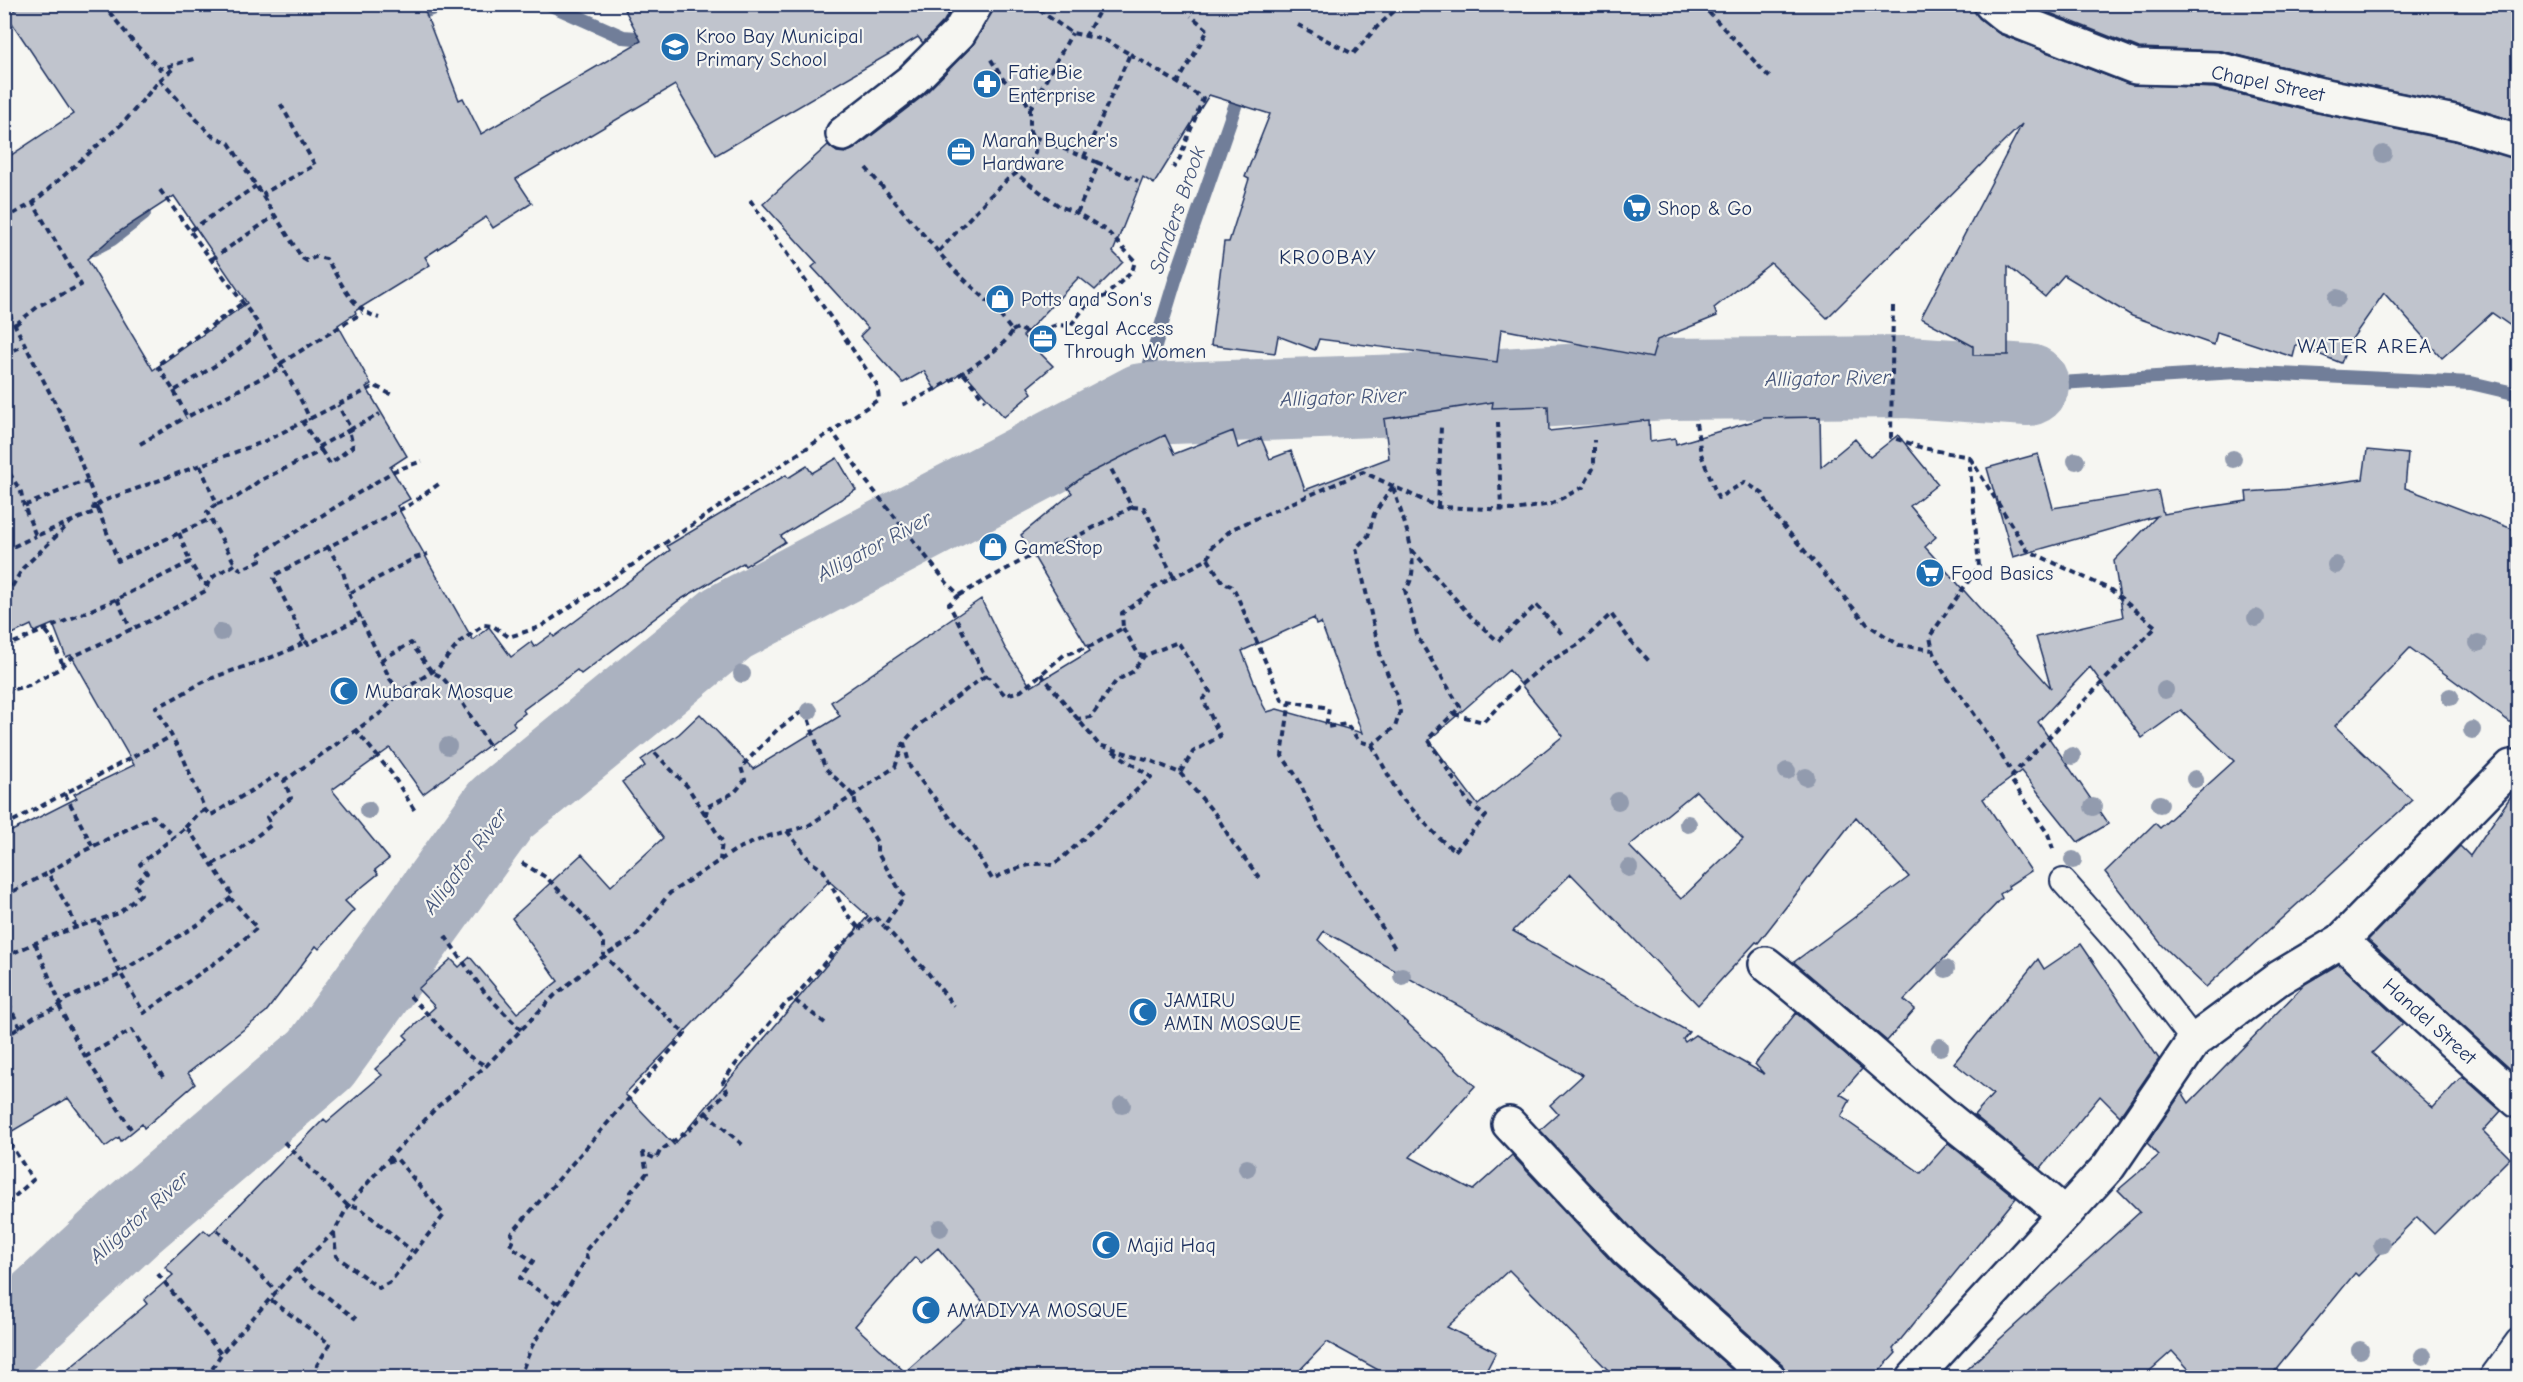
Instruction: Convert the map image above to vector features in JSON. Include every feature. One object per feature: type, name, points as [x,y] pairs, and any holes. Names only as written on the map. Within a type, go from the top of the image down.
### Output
[{"type":"street","points":[[843,134],[911,81],[959,33],[976,4]]},
{"type":"street","name":"Chapel Street","points":[[1991,4],[2007,17],[2135,67],[2217,69],[2321,95],[2459,123],[2518,141]]},
{"type":"street","points":[[1914,1377],[2109,1166],[2194,1041],[2279,978],[2341,941],[2511,767]]},
{"type":"street","name":"Handel Street","points":[[2341,941],[2518,1101]]},
{"type":"street","points":[[1766,964],[1829,1013],[1950,1120],[2019,1174],[2064,1214]]},
{"type":"street","points":[[1509,1124],[1627,1250],[1768,1377]]},
{"type":"lane","points":[[2063,881],[2124,950],[2194,1041]]},
{"type":"lane","points":[[2491,1377],[2518,1341]]},
{"type":"path","points":[[4,15],[22,4]]},
{"type":"path","points":[[103,4],[134,43],[160,69],[175,67],[196,58]]},
{"type":"path","points":[[1030,4],[1072,33],[1105,40],[1203,98],[1179,160],[1173,168]]},
{"type":"path","points":[[1085,37],[1103,4]]},
{"type":"path","points":[[1298,25],[1353,54],[1402,4]]},
{"type":"path","points":[[1701,4],[1771,80]]},
{"type":"path","points":[[1177,84],[1208,30],[1191,16]]},
{"type":"path","points":[[939,251],[970,215],[1015,173],[1026,168],[1033,159],[1036,148],[1030,131],[1030,109],[1026,101],[1002,78],[991,60],[979,47],[959,33]]},
{"type":"path","points":[[1030,109],[1072,33]]},
{"type":"path","points":[[1084,157],[1130,54]]},
{"type":"path","points":[[4,219],[33,203],[132,115],[160,80],[175,67]]},
{"type":"path","points":[[160,80],[213,136],[229,143],[302,258],[307,261],[315,257],[326,259],[345,291],[363,312],[379,318]]},
{"type":"path","points":[[266,200],[264,193],[315,165],[280,103]]},
{"type":"path","points":[[4,138],[12,133]]},
{"type":"path","points":[[843,134],[874,179],[974,290],[992,305],[1012,332]]},
{"type":"path","points":[[1034,137],[1138,181]]},
{"type":"path","points":[[1077,213],[1099,163]]},
{"type":"path","points":[[900,405],[921,398],[964,374],[1018,328],[1030,334],[1036,334],[1057,325],[1070,326],[1085,307],[1105,296],[1132,272],[1135,261],[1107,231],[1077,213],[1059,206],[1015,173]]},
{"type":"path","points":[[191,230],[256,186]]},
{"type":"path","points":[[160,190],[212,259],[241,304],[257,322],[259,330],[283,364],[310,420]]},
{"type":"path","points":[[284,780],[382,712],[400,692],[432,672],[461,641],[484,626],[493,626],[509,637],[540,627],[879,399],[877,385],[750,200]]},
{"type":"path","points":[[16,324],[40,305],[81,285],[33,203]]},
{"type":"path","points":[[212,259],[276,216]]},
{"type":"path","points":[[4,304],[67,426],[95,500],[95,508],[118,561],[210,519]]},
{"type":"path","points":[[187,417],[174,391],[157,366],[241,304]]},
{"type":"path","points":[[1893,306],[1891,437],[1923,448],[1969,457],[2027,550],[2111,590],[2156,627],[2013,774],[2011,780],[2048,834],[2063,881]]},
{"type":"path","points":[[140,444],[283,364],[363,312]]},
{"type":"path","points":[[174,391],[214,366],[253,338],[259,330]]},
{"type":"path","points":[[4,354],[27,345]]},
{"type":"path","points":[[964,374],[985,400]]},
{"type":"path","points":[[4,551],[75,519],[103,501],[248,448],[310,420],[375,386],[392,395]]},
{"type":"path","points":[[303,423],[330,464],[353,446],[351,429],[338,405]]},
{"type":"path","points":[[380,414],[259,482],[237,497],[217,504],[207,512],[235,564],[241,570],[258,563],[260,560],[258,555],[394,471],[422,461]]},
{"type":"path","points":[[1498,422],[1501,509]]},
{"type":"path","points":[[1696,423],[1701,454],[1718,498],[1745,482],[1763,494],[1774,515],[1867,624],[1899,645],[1932,650]]},
{"type":"path","points":[[1438,507],[1441,426]]},
{"type":"path","points":[[832,431],[856,466],[947,583],[959,595]]},
{"type":"path","points":[[1144,656],[1139,655],[1124,628],[1122,613],[1149,594],[1153,588],[1208,559],[1212,547],[1232,530],[1363,472],[1438,507],[1514,510],[1551,504],[1583,487],[1594,466],[1594,440]]},
{"type":"path","points":[[1969,457],[1979,566],[1930,636],[1932,650],[1943,673],[1969,707],[2013,774]]},
{"type":"path","points":[[4,464],[21,492],[36,536]]},
{"type":"path","points":[[200,466],[217,504]]},
{"type":"path","points":[[1111,469],[1132,507]]},
{"type":"path","points":[[24,506],[82,482],[89,483]]},
{"type":"path","points":[[362,617],[308,644],[294,617],[291,618],[285,597],[274,578],[275,575],[411,504],[440,483]]},
{"type":"path","points":[[1208,559],[1223,583],[1231,586],[1235,591],[1282,700],[1290,699],[1329,708],[1326,727],[1347,724],[1359,741],[1372,745],[1399,795],[1439,838],[1455,851],[1486,816],[1470,805],[1428,739],[1460,707],[1418,638],[1406,590],[1413,576],[1411,550],[1392,486]]},
{"type":"path","points":[[1372,745],[1395,727],[1400,712],[1397,696],[1381,658],[1356,548],[1368,536],[1374,514],[1392,486]]},
{"type":"path","points":[[1124,628],[1093,645],[1064,655],[1021,691],[1005,695],[990,678],[985,676],[949,604],[959,595],[1036,553],[1078,536],[1132,507],[1144,508],[1159,538],[1155,542],[1174,577]]},
{"type":"path","points":[[4,593],[10,590],[23,568],[75,519]]},
{"type":"path","points":[[178,533],[198,578],[203,584],[207,584]]},
{"type":"path","points":[[328,547],[344,572],[349,593],[390,679],[400,692]]},
{"type":"path","points":[[1411,550],[1474,620],[1498,641],[1536,605],[1562,634]]},
{"type":"path","points":[[349,593],[415,558],[428,554]]},
{"type":"path","points":[[4,647],[117,599],[190,562]]},
{"type":"path","points":[[4,692],[29,685],[74,656],[131,630],[207,590],[207,584],[212,578],[235,564]]},
{"type":"path","points":[[117,599],[131,630]]},
{"type":"path","points":[[1454,714],[1483,723],[1518,687],[1547,663],[1578,645],[1611,614],[1633,644],[1650,662]]},
{"type":"path","points":[[46,631],[63,664]]},
{"type":"path","points":[[213,863],[216,864],[240,849],[271,825],[267,817],[291,798],[284,780],[277,775],[210,815],[205,810],[179,749],[170,737],[156,707],[208,680],[268,657],[284,654],[305,641]]},
{"type":"path","points":[[1077,719],[1091,717],[1116,681],[1132,672],[1144,656],[1178,642],[1210,692],[1203,699],[1220,736],[1193,752],[1180,773]]},
{"type":"path","points":[[381,660],[411,643],[432,672],[442,677],[458,696],[492,750]]},
{"type":"path","points":[[1041,674],[1099,745],[1149,760],[1180,773],[1216,815],[1233,843],[1261,880]]},
{"type":"path","points":[[207,1377],[221,1354],[297,1269],[334,1232],[348,1206],[385,1163],[437,1107],[486,1066],[555,995],[604,956],[634,938],[670,893],[737,849],[808,826],[895,767],[904,742],[942,706],[985,676]]},
{"type":"path","points":[[1290,699],[1282,756],[1297,777],[1320,826],[1396,951]]},
{"type":"path","points":[[706,816],[707,807],[735,792],[745,780],[741,767],[777,730],[805,710],[825,768],[854,796],[856,808],[877,842],[877,852],[904,897],[884,926]]},
{"type":"path","points":[[355,729],[392,774],[415,811]]},
{"type":"path","points":[[4,826],[170,737]]},
{"type":"path","points":[[904,742],[910,767],[973,847],[992,879],[1022,866],[1043,863],[1052,865],[1151,777],[1107,747]]},
{"type":"path","points":[[655,753],[687,786],[722,841],[720,861]]},
{"type":"path","points":[[65,794],[93,847]]},
{"type":"path","points":[[4,957],[35,943],[119,913],[141,894],[135,884],[147,873],[140,864],[184,829],[196,814],[205,810]]},
{"type":"path","points":[[4,896],[153,816],[175,837]]},
{"type":"path","points":[[4,1038],[59,1005],[121,974],[122,971],[202,922],[231,899],[233,896],[213,863],[189,830],[184,829]]},
{"type":"path","points":[[788,831],[812,862],[823,870],[846,913],[859,928]]},
{"type":"path","points":[[522,863],[547,878],[585,917],[604,941],[604,956],[685,1034],[511,1234],[514,1238],[510,1246],[518,1249],[533,1261],[520,1278],[557,1303]]},
{"type":"path","points":[[4,872],[13,891]]},
{"type":"path","points":[[48,873],[76,928]]},
{"type":"path","points":[[100,921],[98,926],[100,937],[144,1013],[223,957],[257,928],[231,899]]},
{"type":"path","points":[[519,1377],[532,1346],[587,1258],[585,1251],[631,1198],[631,1192],[647,1173],[643,1153],[656,1160],[660,1151],[706,1113],[727,1091],[723,1082],[731,1070],[787,1002],[793,999],[834,952],[859,928],[874,916],[928,973],[954,1006]]},
{"type":"path","points":[[445,936],[485,993],[520,1030]]},
{"type":"path","points":[[35,943],[59,1005],[85,1057],[132,1132]]},
{"type":"path","points":[[4,994],[20,1028]]},
{"type":"path","points":[[410,996],[466,1055],[486,1066]]},
{"type":"path","points":[[793,999],[825,1023]]},
{"type":"path","points":[[85,1057],[132,1030],[163,1077]]},
{"type":"path","points":[[706,1113],[744,1146]]},
{"type":"path","points":[[4,1134],[33,1180],[4,1206]]},
{"type":"path","points":[[284,1142],[348,1206],[359,1207],[413,1251]]},
{"type":"path","points":[[334,1232],[336,1256],[379,1288],[390,1282],[444,1215],[397,1159],[385,1163]]},
{"type":"path","points":[[217,1230],[277,1292]]},
{"type":"path","points":[[297,1269],[304,1279],[356,1319]]},
{"type":"path","points":[[158,1274],[221,1354]]},
{"type":"path","points":[[271,1300],[330,1344],[317,1365],[316,1377]]},
{"type":"building","points":[[4,4],[422,4],[459,100],[463,98],[481,134],[641,41],[622,4],[954,4],[944,21],[923,43],[918,37],[716,155],[675,85],[516,179],[532,203],[493,228],[486,217],[425,257],[430,265],[355,311],[356,313],[338,325],[371,384],[366,387],[407,456],[390,467],[410,499],[397,506],[473,640],[489,627],[511,657],[531,642],[534,647],[552,634],[554,637],[670,550],[667,546],[786,475],[788,478],[807,466],[812,473],[837,458],[856,490],[781,536],[785,542],[745,566],[743,563],[678,601],[581,674],[577,670],[523,710],[525,713],[513,722],[515,726],[423,794],[390,748],[332,790],[389,859],[375,870],[378,874],[345,901],[354,910],[319,949],[316,946],[266,1012],[188,1073],[195,1084],[144,1128],[142,1124],[121,1141],[119,1137],[105,1147],[68,1098],[4,1136],[4,835],[77,798],[74,794],[134,765],[71,655],[66,657],[53,624],[34,632],[31,625],[4,638],[4,160],[73,114],[4,11]],"holes":[[[174,196],[247,303],[153,370],[87,259],[117,233]]]},
{"type":"building","points":[[995,4],[1973,4],[1979,18],[2000,34],[2128,84],[2214,88],[2317,113],[2454,141],[2518,159],[2518,331],[2492,313],[2442,358],[2384,293],[2349,343],[2341,363],[2296,345],[2293,357],[2217,332],[2214,345],[2132,316],[2064,275],[2045,297],[2008,266],[2008,355],[1973,355],[1973,346],[1921,318],[2022,124],[1827,318],[1771,263],[1714,308],[1717,316],[1657,340],[1652,358],[1501,329],[1497,362],[1319,339],[1315,350],[1278,336],[1275,353],[1211,345],[1224,242],[1229,242],[1249,179],[1245,177],[1270,114],[1209,95],[1154,184],[1143,177],[1113,252],[1123,262],[1095,290],[1079,277],[1023,336],[1053,366],[1028,387],[1032,393],[1004,417],[963,371],[936,391],[924,371],[903,383],[860,336],[868,328],[812,267],[817,263],[763,204],[828,145],[837,152],[845,153],[854,149],[923,96],[972,46]]},
{"type":"building","points":[[2027,4],[2518,4],[2518,122],[2463,105],[2325,77],[2222,51],[2139,48]]},
{"type":"building","points":[[1493,402],[1492,408],[1548,406],[1549,431],[1649,420],[1650,442],[1675,438],[1676,444],[1764,418],[1820,417],[1821,467],[1855,439],[1870,457],[1898,435],[1938,484],[1910,506],[1936,537],[1925,547],[2051,688],[2036,637],[2123,617],[2114,561],[2157,516],[2013,557],[1987,468],[2038,454],[2053,508],[2158,491],[2163,514],[2247,501],[2246,492],[2292,489],[2363,479],[2367,450],[2408,454],[2405,488],[2518,531],[2518,728],[2410,648],[2335,726],[2412,800],[2206,987],[2162,945],[2105,872],[2155,823],[2160,828],[2234,761],[2181,710],[2142,738],[2090,667],[2038,722],[2108,824],[2078,842],[2021,771],[1983,799],[2031,871],[2000,894],[2002,898],[1904,1000],[1915,1009],[1887,1041],[1794,962],[1909,877],[1856,817],[1758,943],[1756,942],[1698,1005],[1571,874],[1513,931],[1689,1032],[1683,1039],[1685,1042],[1695,1035],[1764,1074],[1755,1064],[1796,1013],[1862,1069],[1840,1094],[1850,1100],[1841,1117],[1921,1173],[1948,1143],[2016,1198],[1893,1349],[1896,1353],[1874,1377],[1787,1377],[1782,1364],[1640,1237],[1540,1130],[1558,1114],[1550,1105],[1583,1075],[1324,931],[1318,940],[1475,1086],[1410,1157],[1473,1190],[1512,1155],[1613,1263],[1740,1377],[1615,1377],[1509,1270],[1447,1327],[1496,1352],[1483,1377],[1391,1377],[1327,1342],[1293,1377],[59,1377],[147,1304],[144,1300],[173,1275],[165,1267],[204,1230],[210,1235],[324,1119],[327,1122],[382,1075],[375,1069],[408,1039],[404,1035],[435,1007],[418,989],[451,959],[459,967],[470,957],[517,1013],[558,981],[512,918],[582,854],[611,886],[663,838],[622,782],[645,766],[641,760],[679,734],[700,714],[753,769],[840,716],[831,702],[981,599],[1005,648],[1031,687],[1090,651],[1021,535],[1072,493],[1068,488],[1084,476],[1165,435],[1174,454],[1233,431],[1238,448],[1261,438],[1270,459],[1291,451],[1305,490],[1389,458],[1384,419]],"holes":[[[1314,618],[1316,625],[1321,623],[1362,733],[1277,709],[1267,712],[1242,651]],[[1509,670],[1563,736],[1478,805],[1429,740]],[[1696,791],[1743,839],[1681,899],[1629,846]],[[829,881],[868,916],[674,1145],[625,1094]],[[938,1248],[983,1302],[905,1372],[855,1326],[915,1257],[921,1263]]]},
{"type":"building","points":[[2518,786],[2518,1076],[2368,940],[2460,846],[2470,856]]},
{"type":"building","points":[[2081,944],[2159,1059],[2120,1116],[2100,1096],[2040,1169],[1974,1115],[1993,1094],[1954,1063],[2038,959],[2044,969]]},
{"type":"building","points":[[2339,964],[2403,1023],[2372,1053],[2433,1108],[2462,1076],[2501,1111],[2483,1131],[2510,1158],[2434,1234],[2417,1217],[2358,1276],[2355,1273],[2270,1377],[2196,1377],[2172,1351],[2143,1377],[1958,1377],[2140,1212],[2118,1190],[2159,1155],[2147,1143],[2182,1092],[2189,1103],[2305,984]]},
{"type":"waterway","points":[[426,11],[445,4]]},
{"type":"waterway","points":[[549,4],[623,37],[636,38],[654,31]]},
{"type":"waterway","name":"Sanders Brook","points":[[1013,472],[1144,383],[1176,277],[1242,86]]},
{"type":"waterway","points":[[93,249],[112,239],[144,214]]},
{"type":"waterway","points":[[2028,385],[2236,372],[2471,383],[2518,394]]},
{"type":"waterway","name":"Alligator River","points":[[4,1340],[133,1220],[321,1059],[501,809],[728,623],[1143,404],[1404,395],[1667,379],[1906,377],[2028,385]]},
{"type":"place","name":"Kroo Bay Municipal Primary School","points":[[675,47]]},
{"type":"place","name":"Fatie Bie Enterprise","points":[[987,84]]},
{"type":"place","name":"Marah Bucher's Hardware","points":[[961,152]]},
{"type":"place","name":"Shop & Go","points":[[1637,208]]},
{"type":"place","name":"Potts and Son's","points":[[1000,299]]},
{"type":"place","name":"Legal Access Through Women","points":[[1043,339]]},
{"type":"place","name":"GameStop","points":[[993,547]]},
{"type":"place","name":"Food Basics","points":[[1930,573]]},
{"type":"place","name":"Mubarak Mosque","points":[[344,691]]},
{"type":"place","name":"JAMIRU AMIN MOSQUE","points":[[1143,1012]]},
{"type":"place","name":"Majid Haq","points":[[1106,1245]]},
{"type":"place","name":"AMADIYYA MOSQUE","points":[[926,1310]]},
{"type":"district","name":"KROOBAY","points":[[1328,257]]},
{"type":"district","name":"WATER AREA","points":[[2365,346]]}]
